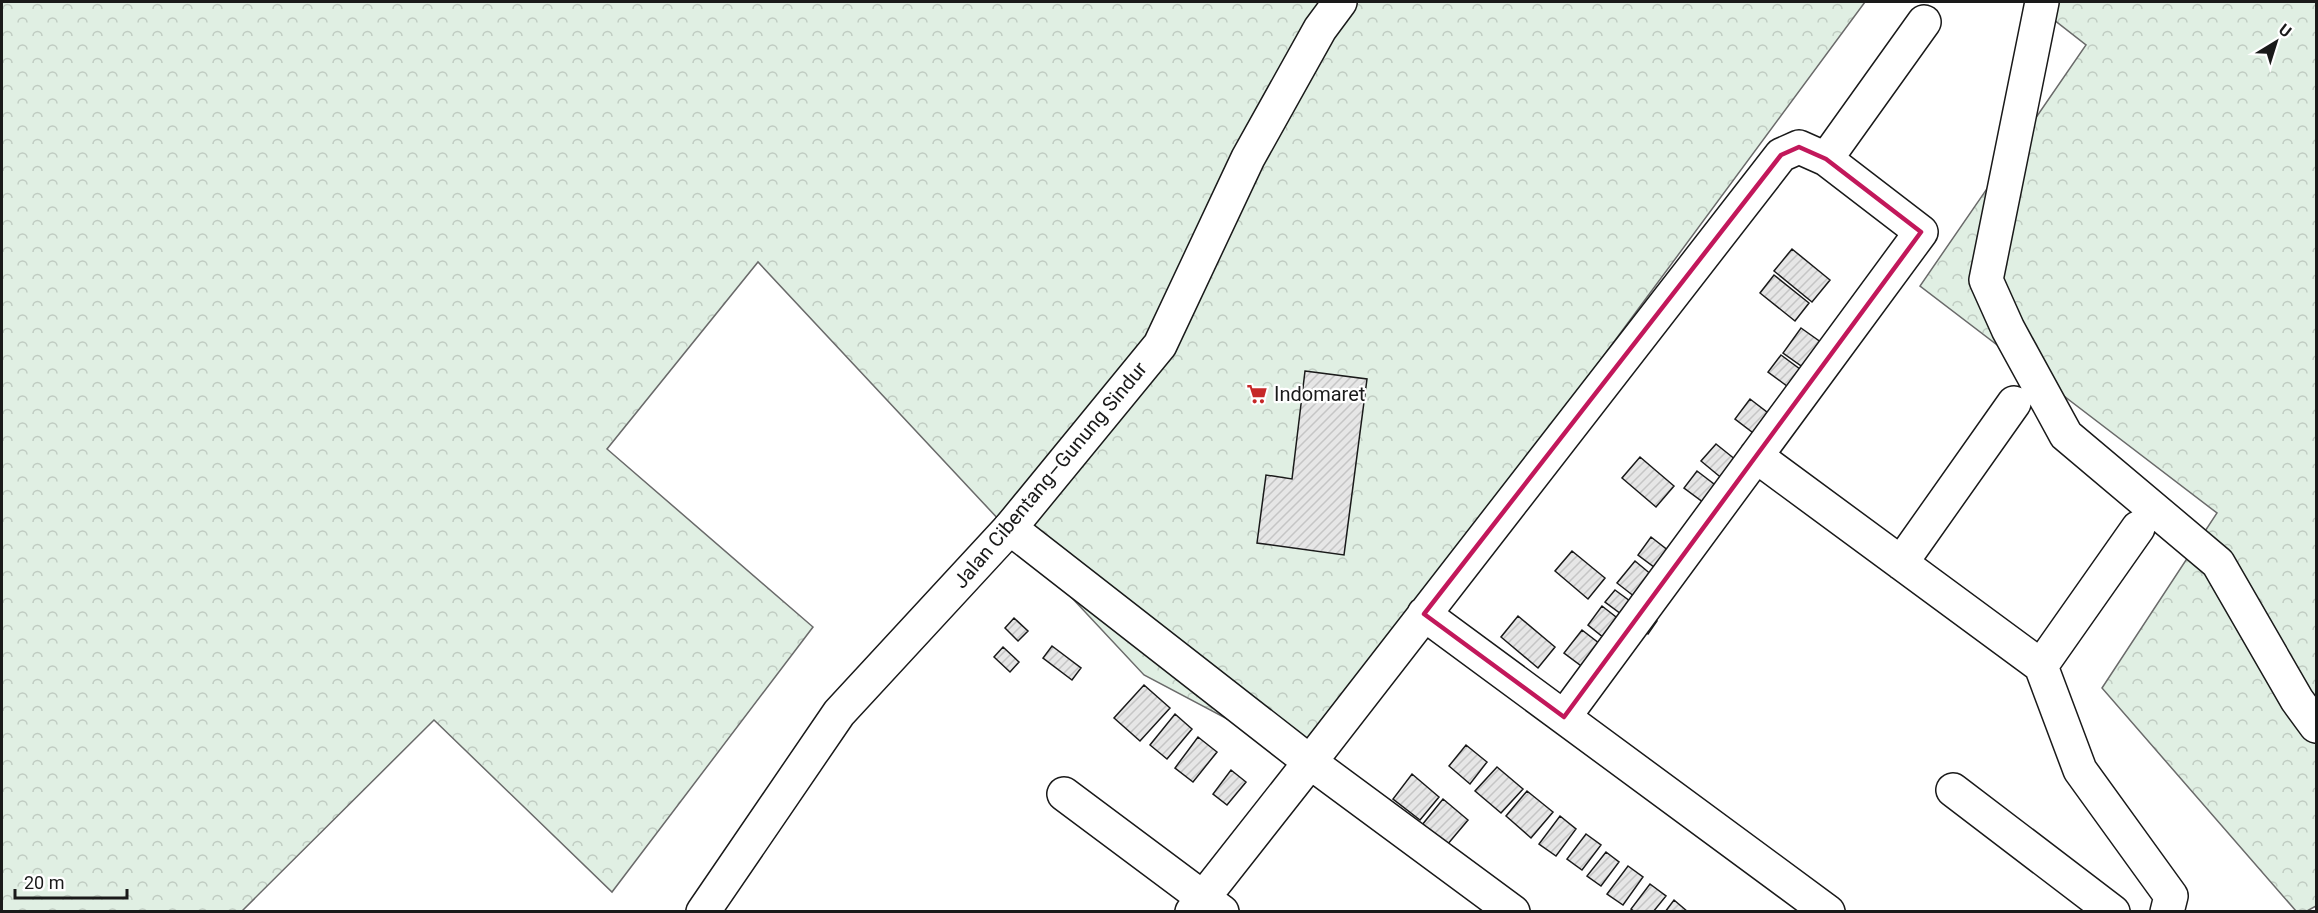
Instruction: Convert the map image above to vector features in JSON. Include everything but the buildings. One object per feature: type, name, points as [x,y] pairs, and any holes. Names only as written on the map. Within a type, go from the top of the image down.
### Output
[{"type":"street","name":"Jalan Cibentang–Gunung Sindur","points":[[703,912],[839,713],[1010,528],[1160,345],[1248,158],[1320,29],[1340,2]]},
{"type":"street","points":[[2042,2],[1986,280],[2008,329],[2066,435],[2218,563],[2296,700],[2316,726]]},
{"type":"street","points":[[1826,159],[1924,22]]},
{"type":"street","points":[[1064,794],[1206,907],[1310,762],[1781,155],[1799,147],[1826,159],[1921,232],[1564,717]]},
{"type":"street","points":[[1900,563],[2014,403]]},
{"type":"street","points":[[1756,456],[2041,666],[2080,770],[2171,896],[2167,912]]},
{"type":"street","points":[[1010,528],[1310,762],[1513,912]]},
{"type":"street","points":[[2041,666],[2138,528]]},
{"type":"street","points":[[1424,614],[1828,912]]},
{"type":"street","points":[[1953,790],[2113,912]]},
{"type":"highlighted area","points":[[1799,147],[1826,159],[1921,232],[1564,717],[1424,614],[1781,155]]},
{"type":"green space","points":[[2,2],[1865,2],[1305,760],[1144,675],[758,262],[607,449],[813,627],[612,892],[434,720],[242,911],[2,912]]},
{"type":"green space","points":[[2031,2],[2316,2],[2316,906],[2307,911],[2296,911],[2102,688],[2217,513],[1920,286],[2086,45]]},
{"type":"place","name":"Indomaret","points":[[1257,394]]}]
